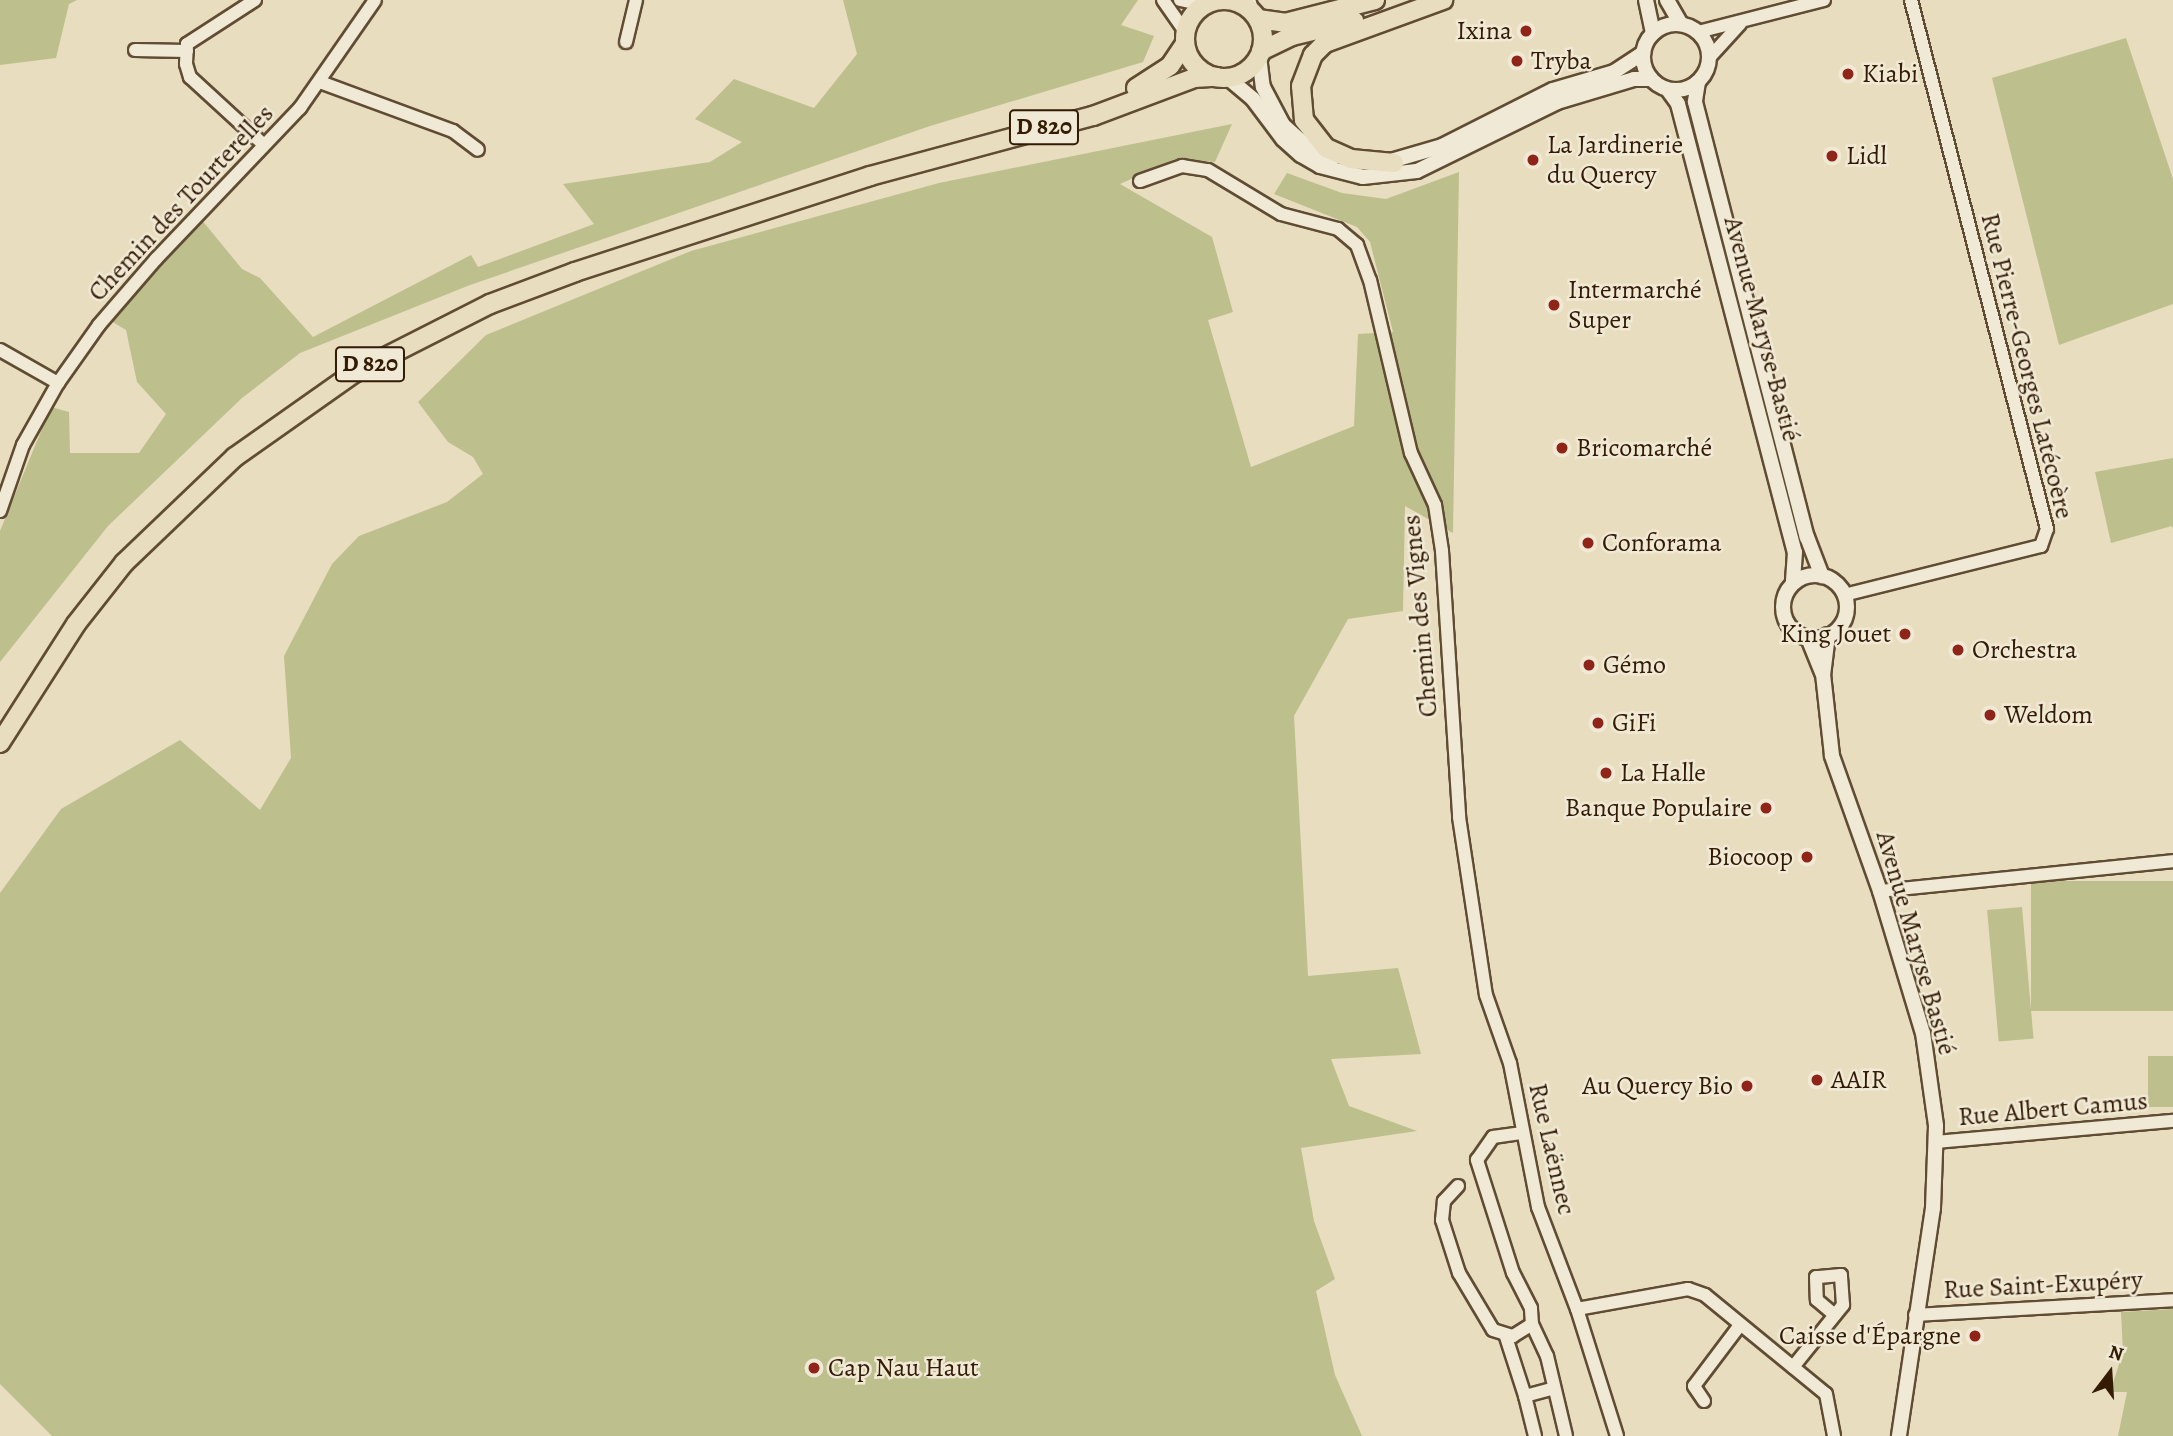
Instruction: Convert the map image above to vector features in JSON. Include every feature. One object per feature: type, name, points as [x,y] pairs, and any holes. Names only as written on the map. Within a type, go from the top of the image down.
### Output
[{"type":"main road","points":[[1375,0],[1284,23],[1226,0],[1211,2],[1185,39],[1194,63],[1222,77],[1251,67],[1260,54],[1292,36],[1422,0]]},
{"type":"main road","points":[[1394,163],[1351,159],[1326,148],[1304,120],[1301,86],[1313,55],[1325,43],[1443,0]]},
{"type":"main road","points":[[1252,10],[1263,32],[1260,54]]},
{"type":"main road","name":"D 820","points":[[0,743],[68,635],[124,563],[206,483],[292,412],[354,373],[490,304],[870,176],[951,144],[1127,93],[1170,66],[1185,39]]},
{"type":"main road","name":"D 820","points":[[870,176],[1093,116],[1194,78],[1222,77]]},
{"type":"street","points":[[255,0],[187,44],[187,51],[190,77],[264,145]]},
{"type":"street","name":"Chemin des Tourterelles","points":[[0,511],[23,445],[58,383],[156,259],[320,82],[375,0]]},
{"type":"street","points":[[626,42],[636,0]]},
{"type":"street","points":[[1163,0],[1185,39]]},
{"type":"street","points":[[1180,0],[1211,2]]},
{"type":"street","points":[[1260,54],[1262,87],[1271,106],[1301,141],[1345,162],[1394,163],[1442,146],[1553,90],[1614,72],[1643,53],[1653,33],[1646,0]]},
{"type":"street","points":[[1667,0],[1681,24],[1698,32],[1824,0]]},
{"type":"street","name":"Rue Pierre-Georges Latécoère","points":[[1844,596],[2041,546],[2047,529],[1911,0]]},
{"type":"street","points":[[1222,77],[1301,155],[1331,169],[1363,177],[1417,171],[1557,103],[1634,79],[1651,79],[1668,90],[1698,82],[1709,58],[1742,21]]},
{"type":"street","points":[[1653,33],[1681,24]]},
{"type":"street","points":[[1698,32],[1709,58]]},
{"type":"street","points":[[135,50],[187,51]]},
{"type":"street","points":[[1643,53],[1651,79]]},
{"type":"street","points":[[320,82],[453,131],[478,150]]},
{"type":"street","name":"Avenue Maryse Bastié","points":[[1698,82],[1695,102],[1807,537],[1822,576],[1836,583],[1844,596],[1844,619],[1828,635],[1823,674],[1832,756],[1880,891],[1923,1033],[1936,1142],[1933,1208],[1914,1315],[1899,1436]]},
{"type":"street","name":"Avenue Maryse Bastié","points":[[1668,90],[1678,104],[1792,539],[1793,583],[1783,602],[1785,617],[1797,633],[1808,638],[1823,674]]},
{"type":"street","name":"Chemin des Vignes","points":[[1140,181],[1182,166],[1208,170],[1281,214],[1338,229],[1357,245],[1370,281],[1411,453],[1434,505],[1443,551],[1459,817],[1469,867]]},
{"type":"street","points":[[0,350],[58,383]]},
{"type":"street","points":[[1793,583],[1807,576],[1822,576]]},
{"type":"street","points":[[1808,638],[1828,635]]},
{"type":"street","points":[[1880,891],[2173,861]]},
{"type":"street","name":"Rue Laënnec","points":[[1469,867],[1484,985],[1510,1063],[1521,1133],[1538,1207],[1577,1310],[1616,1436]]},
{"type":"street","name":"Rue Albert Camus","points":[[1936,1142],[2173,1121]]},
{"type":"street","points":[[1521,1133],[1493,1137],[1477,1160],[1513,1273],[1531,1308],[1532,1324],[1547,1356],[1566,1436]]},
{"type":"street","points":[[1458,1186],[1444,1201],[1442,1220],[1454,1259],[1477,1310],[1493,1330],[1506,1337],[1535,1436]]},
{"type":"street","points":[[1577,1310],[1688,1289],[1705,1295],[1826,1394],[1834,1436]]},
{"type":"street","name":"Rue Saint-Exupéry","points":[[1914,1315],[2173,1300]]},
{"type":"street","points":[[1793,1367],[1835,1315]]},
{"type":"street","points":[[1506,1337],[1532,1324]]},
{"type":"street","points":[[1704,1401],[1694,1386],[1740,1325]]},
{"type":"street","points":[[1525,1396],[1554,1388]]},
{"type":"green space","points":[[0,0],[77,0],[69,4],[56,58],[0,65]]},
{"type":"green space","points":[[843,0],[1138,0],[1121,25],[1154,36],[1143,62],[930,126],[470,285],[300,353],[242,398],[108,526],[0,662],[0,531],[51,407],[69,412],[70,453],[139,453],[166,414],[137,382],[126,330],[111,321],[158,261],[201,219],[242,269],[260,278],[313,337],[471,255],[478,267],[594,224],[563,184],[710,162],[742,142],[695,119],[734,79],[814,108],[857,54]]},
{"type":"green space","points":[[2126,38],[2173,179],[2173,304],[2059,345],[1992,78]]},
{"type":"green space","points":[[1232,124],[1215,162],[1175,159],[1120,184],[1212,237],[1233,312],[1208,320],[1251,467],[1354,426],[1358,334],[1393,332],[1370,242],[1357,227],[1274,194],[1287,173],[1342,193],[1386,199],[1459,172],[1453,533],[1405,506],[1403,611],[1348,619],[1294,716],[1308,976],[1398,968],[1421,1054],[1331,1059],[1349,1106],[1417,1131],[1301,1148],[1314,1221],[1335,1279],[1316,1291],[1335,1375],[1362,1436],[52,1436],[0,1384],[0,893],[61,809],[180,740],[260,810],[291,758],[284,656],[332,564],[359,536],[447,502],[483,474],[473,457],[448,442],[418,402],[486,335],[691,251],[939,183]]},
{"type":"green space","points":[[2173,458],[2173,529],[2172,526],[2111,543],[2095,472]]},
{"type":"green space","points":[[2031,881],[2173,881],[2173,1011],[2031,1011]]},
{"type":"green space","points":[[2022,907],[2034,1038],[1999,1042],[1987,910]]},
{"type":"green space","points":[[2148,1056],[2173,1056],[2173,1107],[2148,1107]]},
{"type":"green space","points":[[2173,1309],[2173,1436],[2118,1436],[2127,1392],[2110,1392],[2123,1352],[2121,1312]]},
{"type":"place","name":"Ixina","points":[[1526,31]]},
{"type":"place","name":"Tryba","points":[[1517,61]]},
{"type":"place","name":"Kiabi","points":[[1848,74]]},
{"type":"place","name":"Lidl","points":[[1832,156]]},
{"type":"place","name":"La Jardinerie du Quercy","points":[[1533,160]]},
{"type":"place","name":"Intermarché Super","points":[[1554,305]]},
{"type":"place","name":"Bricomarché","points":[[1562,448]]},
{"type":"place","name":"Conforama","points":[[1588,543]]},
{"type":"place","name":"King Jouet","points":[[1905,634]]},
{"type":"place","name":"Orchestra","points":[[1958,650]]},
{"type":"place","name":"Gémo","points":[[1589,665]]},
{"type":"place","name":"Weldom","points":[[1990,715]]},
{"type":"place","name":"GiFi","points":[[1598,723]]},
{"type":"place","name":"La Halle","points":[[1606,773]]},
{"type":"place","name":"Banque Populaire","points":[[1766,808]]},
{"type":"place","name":"Biocoop","points":[[1807,857]]},
{"type":"place","name":"AAIR","points":[[1817,1080]]},
{"type":"place","name":"Au Quercy Bio","points":[[1747,1086]]},
{"type":"place","name":"Caisse d'Épargne","points":[[1975,1336]]},
{"type":"place","name":"Cap Nau Haut","points":[[814,1368]]}]
